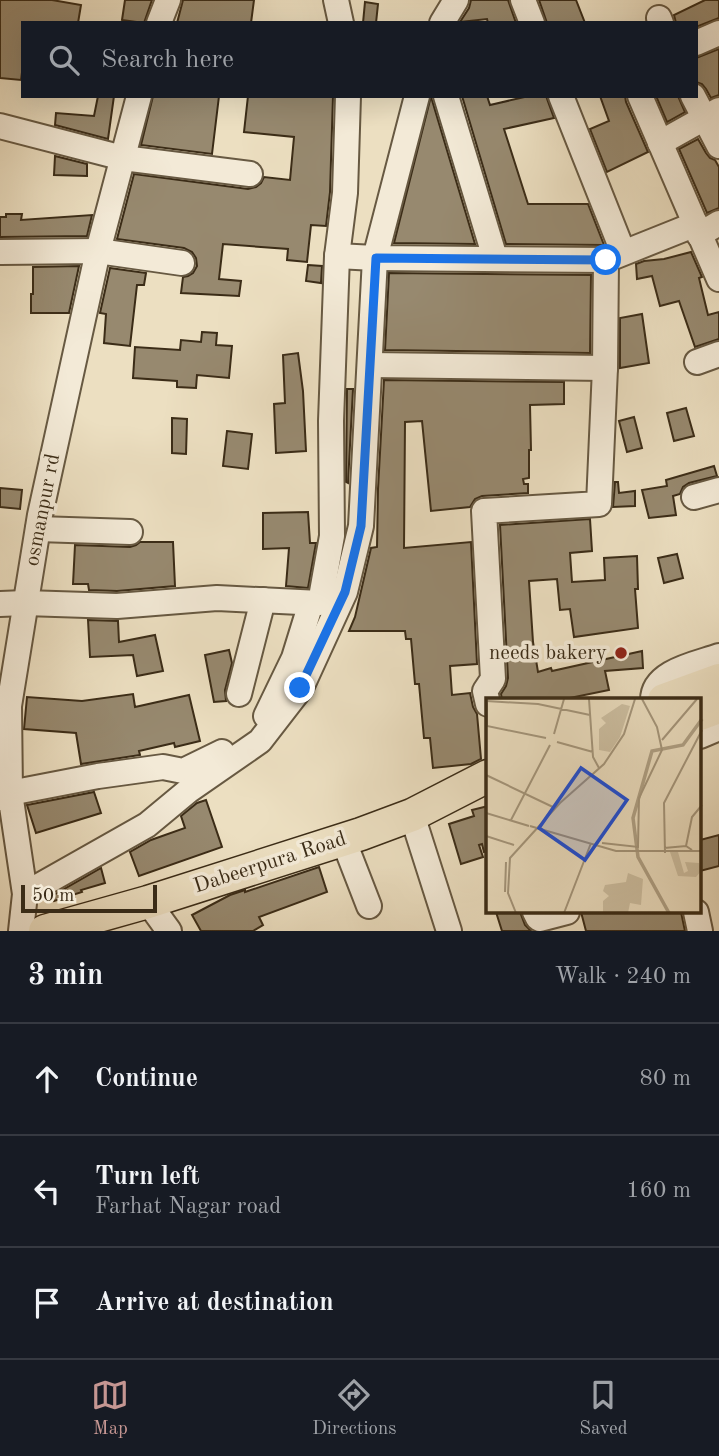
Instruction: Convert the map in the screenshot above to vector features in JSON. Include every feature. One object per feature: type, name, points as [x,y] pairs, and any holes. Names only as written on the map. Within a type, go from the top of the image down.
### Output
[{"type":"main road","points":[[670,698],[719,680]]},
{"type":"main road","points":[[702,713],[719,707]]},
{"type":"main road","name":"Dabeerpura Road","points":[[45,931],[148,902],[412,815],[486,777]]},
{"type":"street","points":[[160,21],[168,0]]},
{"type":"street","points":[[336,0],[341,21]]},
{"type":"street","points":[[443,21],[456,0]]},
{"type":"street","points":[[523,0],[531,21]]},
{"type":"street","points":[[698,42],[719,33]]},
{"type":"street","name":"osmanpur rd","points":[[21,931],[24,894],[5,796],[9,706],[7,676],[25,603],[38,529],[98,251],[138,98]]},
{"type":"street","points":[[0,604],[117,606],[217,598],[320,603],[332,536],[331,421],[337,256],[345,193],[348,98]]},
{"type":"street","points":[[24,894],[147,825],[188,791],[260,741],[300,688],[345,592],[361,526],[376,258],[416,98]]},
{"type":"street","points":[[447,98],[495,258]]},
{"type":"street","points":[[487,698],[485,691],[493,679],[484,511],[599,504],[605,368],[615,256],[562,98]]},
{"type":"street","points":[[641,98],[660,143],[705,227],[719,279]]},
{"type":"street","points":[[695,98],[712,114],[719,146]]},
{"type":"street","points":[[660,143],[712,114]]},
{"type":"street","points":[[0,126],[123,158],[250,174]]},
{"type":"street","points":[[337,256],[615,256],[705,227]]},
{"type":"street","points":[[0,252],[98,251],[182,264]]},
{"type":"street","points":[[370,365],[605,368]]},
{"type":"street","points":[[694,497],[719,490]]},
{"type":"street","points":[[38,529],[130,532]]},
{"type":"street","points":[[239,694],[263,600]]},
{"type":"street","points":[[5,796],[98,776],[163,767],[183,771],[225,751],[264,719],[294,658],[311,603]]},
{"type":"street","points":[[652,698],[657,683],[668,674],[719,656]]},
{"type":"street","points":[[702,735],[719,728]]},
{"type":"street","points":[[412,815],[449,931]]},
{"type":"street","points":[[343,839],[369,906]]},
{"type":"street","points":[[148,902],[169,931]]},
{"type":"street","points":[[536,914],[540,919],[559,914]]},
{"type":"building","points":[[0,0],[52,0],[81,5],[78,21],[21,21],[21,80],[0,78]]},
{"type":"building","points":[[125,0],[152,0],[145,21],[122,20]]},
{"type":"building","points":[[183,0],[254,0],[251,21],[178,21]]},
{"type":"building","points":[[471,0],[508,0],[515,21],[461,21]]},
{"type":"building","points":[[539,0],[576,0],[584,21],[546,21]]},
{"type":"building","points":[[705,0],[719,0],[719,18],[698,26],[698,21],[676,21],[674,15]]},
{"type":"building","points":[[365,2],[378,4],[376,21],[363,21]]},
{"type":"building","points":[[719,49],[719,95],[711,98],[702,84],[698,83],[698,57]]},
{"type":"building","points":[[98,98],[114,98],[108,139],[55,125],[56,113],[94,116]]},
{"type":"building","points":[[153,98],[219,98],[212,154],[141,145]]},
{"type":"building","points":[[248,98],[333,98],[330,192],[326,226],[311,225],[307,262],[287,260],[288,249],[223,244],[219,279],[241,281],[239,296],[181,293],[183,277],[193,273],[197,266],[192,252],[184,248],[117,239],[134,174],[248,189],[256,187],[264,177],[290,180],[294,137],[244,132]]},
{"type":"building","points":[[430,98],[432,98],[475,244],[394,243]]},
{"type":"building","points":[[463,98],[488,98],[490,105],[520,98],[547,98],[554,118],[504,129],[528,204],[588,204],[604,245],[506,244]]},
{"type":"building","points":[[601,98],[625,98],[648,152],[607,172],[590,129],[609,121]]},
{"type":"building","points":[[657,98],[679,98],[685,112],[667,122]]},
{"type":"building","points":[[698,139],[719,167],[719,208],[707,213],[679,149]]},
{"type":"building","points":[[55,156],[87,164],[87,176],[54,175]]},
{"type":"building","points":[[6,214],[22,214],[21,220],[92,215],[87,236],[0,237],[0,217],[6,217]]},
{"type":"building","points":[[691,252],[702,277],[699,278],[708,315],[719,312],[719,339],[695,347],[679,301],[660,306],[652,276],[637,279],[636,264]]},
{"type":"building","points":[[308,265],[322,266],[321,283],[306,281]]},
{"type":"building","points":[[79,266],[69,313],[31,313],[33,267]]},
{"type":"building","points":[[110,268],[146,273],[144,285],[137,285],[130,346],[104,343],[106,314],[100,313]]},
{"type":"building","points":[[389,273],[591,275],[590,353],[385,350]]},
{"type":"building","points":[[642,314],[649,363],[620,368],[620,318]]},
{"type":"building","points":[[202,332],[217,333],[216,345],[232,346],[229,378],[197,375],[196,388],[177,387],[177,381],[133,378],[135,347],[180,350],[181,340],[201,342]]},
{"type":"building","points":[[298,353],[306,451],[276,453],[274,404],[285,403],[283,355]]},
{"type":"building","points":[[384,380],[564,382],[564,404],[530,405],[529,478],[523,479],[524,484],[528,484],[528,493],[482,496],[475,499],[470,507],[431,511],[422,421],[405,422],[404,548],[471,542],[477,664],[450,666],[452,695],[470,693],[477,714],[481,759],[471,764],[433,768],[430,738],[424,738],[411,639],[406,639],[405,631],[349,631],[355,617],[371,548],[377,547]]},
{"type":"building","points":[[347,389],[353,389],[348,483],[346,482]]},
{"type":"building","points":[[686,408],[694,436],[674,441],[667,413]]},
{"type":"building","points":[[634,417],[642,448],[627,452],[619,421]]},
{"type":"building","points":[[172,418],[187,419],[186,454],[172,453]]},
{"type":"building","points":[[227,431],[252,434],[248,469],[223,466]]},
{"type":"building","points":[[714,466],[717,476],[689,483],[683,487],[680,494],[673,496],[676,515],[649,518],[642,490],[667,486],[666,480]]},
{"type":"building","points":[[615,482],[618,482],[619,493],[635,491],[635,506],[613,507]]},
{"type":"building","points":[[0,488],[22,490],[20,509],[0,507]]},
{"type":"building","points":[[308,512],[310,543],[316,543],[308,588],[286,586],[289,548],[263,549],[263,513]]},
{"type":"building","points":[[590,519],[592,551],[570,553],[572,582],[605,580],[604,558],[637,556],[638,589],[635,589],[638,628],[574,637],[570,609],[560,610],[557,579],[529,581],[538,672],[642,651],[643,668],[605,671],[609,690],[570,698],[502,698],[508,678],[500,525]]},
{"type":"building","points":[[140,542],[173,542],[175,586],[117,591],[89,590],[88,584],[73,584],[75,545],[130,547]]},
{"type":"building","points":[[677,554],[683,578],[664,583],[658,558]]},
{"type":"building","points":[[88,620],[118,621],[119,642],[155,635],[163,671],[137,676],[133,655],[90,657]]},
{"type":"building","points":[[229,650],[232,663],[225,690],[226,701],[214,702],[205,655]]},
{"type":"building","points":[[133,694],[135,707],[189,695],[200,741],[175,747],[174,743],[139,751],[140,755],[81,764],[76,733],[24,729],[27,697],[82,701]]},
{"type":"building","points":[[94,792],[101,813],[36,833],[27,805]]},
{"type":"building","points":[[206,800],[222,847],[139,876],[130,852],[151,840],[185,828],[181,816],[197,803]]},
{"type":"building","points":[[486,806],[486,852],[482,844],[479,845],[483,857],[461,864],[449,824],[474,816],[472,810]]},
{"type":"building","points":[[719,835],[719,866],[702,870],[702,839]]},
{"type":"building","points":[[319,867],[327,892],[259,917],[263,925],[253,931],[201,931],[192,915],[230,895]]},
{"type":"building","points":[[101,868],[105,883],[54,901],[52,896]]},
{"type":"building","points":[[497,914],[521,914],[531,931],[502,931]]},
{"type":"building","points":[[582,914],[681,914],[685,931],[586,931]]},
{"type":"place","name":"needs bakery","points":[[621,653]]},
{"type":"route","points":[[300,688],[345,592],[361,526],[376,258],[606,260]]}]
